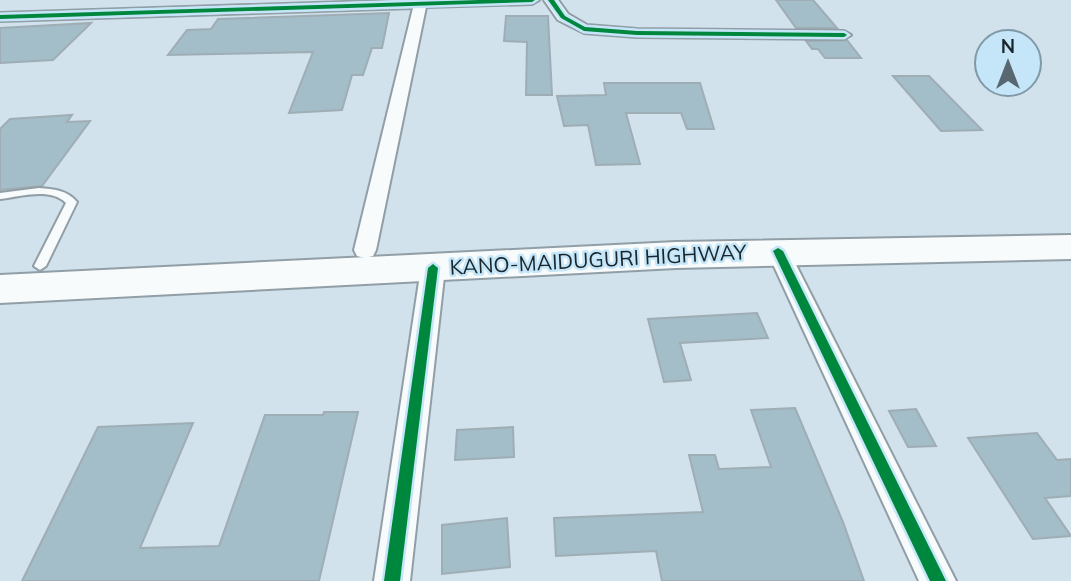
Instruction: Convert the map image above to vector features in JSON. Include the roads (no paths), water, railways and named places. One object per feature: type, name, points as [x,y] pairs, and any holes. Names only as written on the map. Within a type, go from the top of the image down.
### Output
[{"type":"highway","name":"KANO-MAIDUGURI HIGHWAY","points":[[0,268],[721,232],[1071,226]]},
{"type":"highway","name":"KANO-MAIDUGURI HIGHWAY","points":[[0,289],[778,251],[1071,247]]},
{"type":"street","points":[[0,16],[87,0]]},
{"type":"street","points":[[0,16],[533,0]]},
{"type":"street","points":[[551,0],[563,17],[584,29],[637,33],[844,34]]},
{"type":"street","points":[[365,250],[421,5]]},
{"type":"street","points":[[778,251],[938,581]]},
{"type":"street","points":[[393,581],[433,268]]},
{"type":"lane","points":[[0,196],[55,192],[66,195],[72,202],[40,266]]}]
